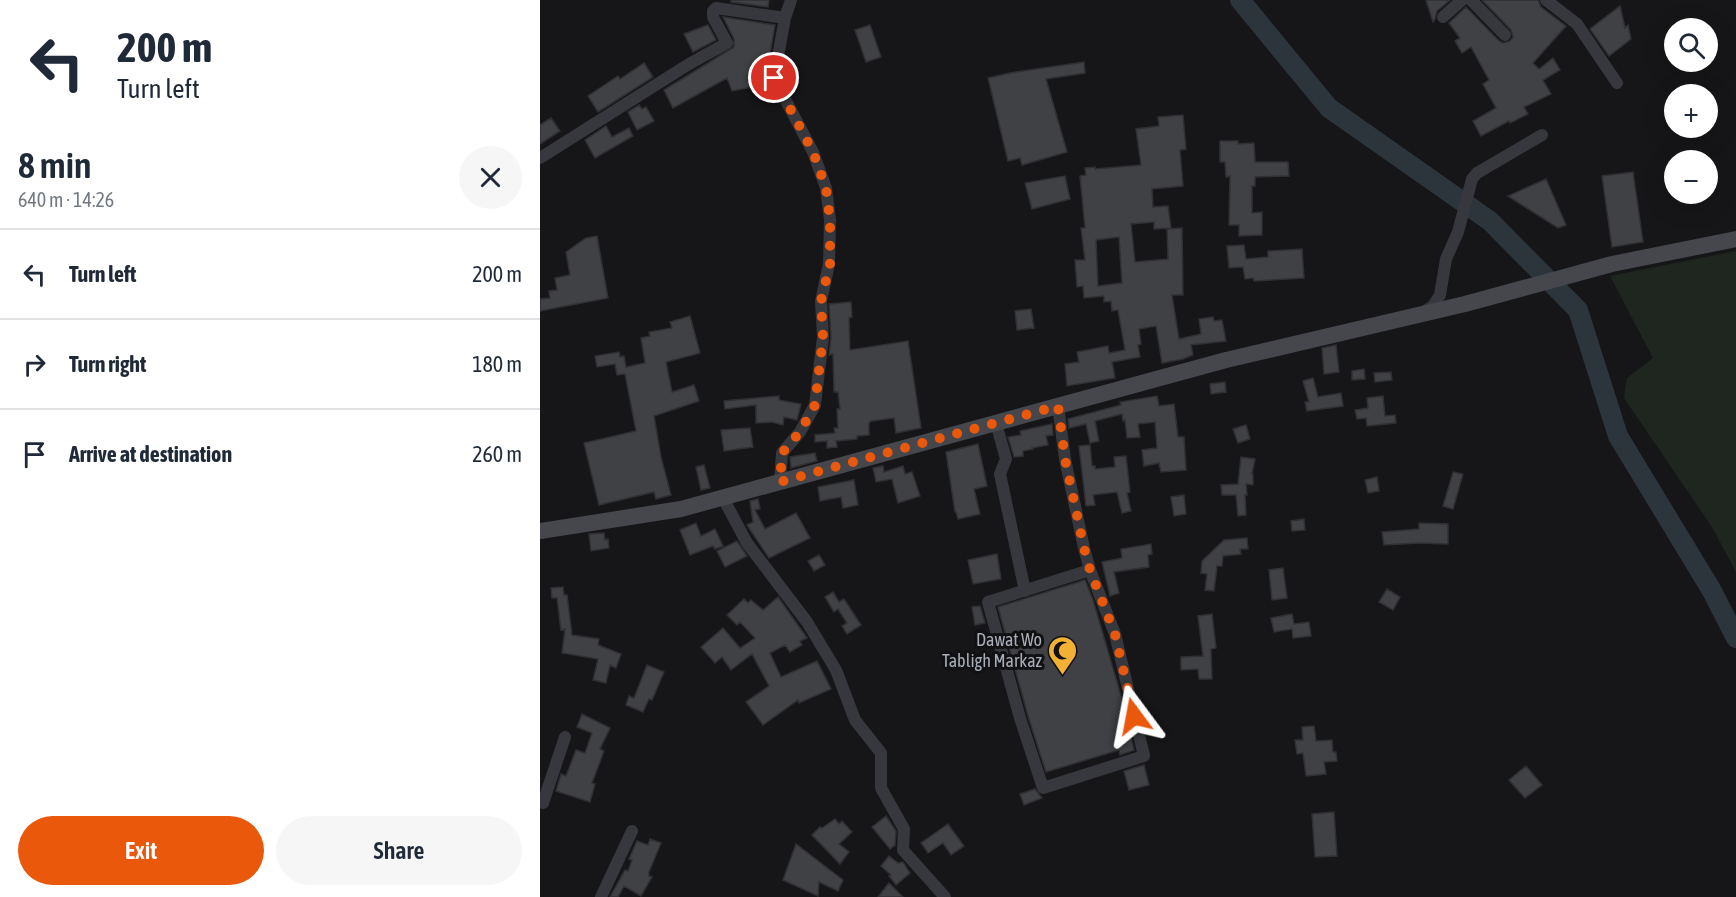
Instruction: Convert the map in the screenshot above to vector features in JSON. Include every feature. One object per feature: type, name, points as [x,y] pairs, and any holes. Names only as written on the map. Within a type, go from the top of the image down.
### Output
[{"type":"main road","points":[[540,531],[681,509],[1226,360],[1465,304],[1612,264],[1736,239]]},
{"type":"street","points":[[780,482],[782,453],[800,432],[815,405],[823,337],[821,301],[830,264],[830,220],[826,188],[813,152],[774,78],[785,18],[791,0]]},
{"type":"street","points":[[1443,17],[1462,0]]},
{"type":"street","points":[[1472,0],[1505,35]]},
{"type":"street","points":[[1546,0],[1576,24],[1617,83]]},
{"type":"street","points":[[540,158],[689,64],[727,43],[713,17],[713,11],[716,8],[785,18]]},
{"type":"street","points":[[1420,315],[1433,306],[1440,295],[1446,259],[1458,232],[1470,184],[1477,173],[1542,135]]},
{"type":"street","points":[[1058,406],[1065,459],[1090,570],[1115,634],[1144,756],[1043,788],[1020,718],[988,602],[1090,570]]},
{"type":"street","points":[[996,423],[1006,459],[1000,474],[1024,591]]},
{"type":"street","points":[[723,498],[747,543],[807,622],[836,670],[855,720],[881,753],[881,788],[904,829],[903,850],[945,897]]},
{"type":"street","points":[[540,802],[543,803],[565,737]]},
{"type":"street","points":[[601,897],[632,831]]},
{"type":"shaded area","points":[[1736,251],[1736,572],[1712,527],[1624,398],[1627,378],[1653,358],[1610,276]]},
{"type":"building","points":[[731,0],[769,0],[768,7],[731,2]]},
{"type":"building","points":[[1426,0],[1450,0],[1437,11],[1433,22]]},
{"type":"building","points":[[1482,0],[1538,0],[1541,7],[1566,26],[1533,63],[1539,69],[1553,58],[1560,70],[1543,80],[1551,94],[1524,107],[1528,114],[1481,136],[1473,121],[1496,108],[1483,84],[1489,80],[1471,47],[1462,53],[1455,41],[1460,38],[1449,23],[1466,7],[1499,41],[1503,43],[1510,41],[1513,37],[1511,30]]},
{"type":"building","points":[[1620,6],[1625,28],[1628,25],[1631,39],[1609,56],[1590,29]]},
{"type":"building","points":[[723,17],[775,25],[766,77],[768,84],[732,91],[727,78],[673,108],[664,90],[734,47],[734,39]]},
{"type":"building","points":[[708,25],[716,40],[693,52],[684,34]]},
{"type":"building","points":[[870,25],[881,57],[866,62],[855,30]]},
{"type":"building","points":[[1084,62],[1085,73],[1046,79],[1067,152],[1022,165],[1020,158],[1008,161],[988,78]]},
{"type":"building","points":[[644,63],[653,77],[598,112],[588,96],[618,76],[620,79]]},
{"type":"building","points":[[639,105],[642,109],[646,107],[654,121],[637,130],[628,112]]},
{"type":"building","points":[[1183,115],[1186,149],[1180,150],[1183,186],[1152,189],[1153,207],[1168,206],[1171,228],[1154,229],[1154,222],[1131,224],[1135,262],[1168,259],[1167,229],[1182,228],[1183,295],[1172,295],[1179,339],[1201,334],[1199,319],[1213,317],[1214,321],[1222,320],[1226,341],[1191,345],[1193,355],[1162,363],[1156,326],[1139,329],[1140,357],[1112,362],[1115,378],[1067,386],[1065,364],[1079,362],[1077,352],[1108,346],[1109,353],[1125,350],[1118,310],[1112,311],[1111,301],[1104,302],[1104,296],[1084,298],[1083,286],[1077,287],[1075,260],[1085,260],[1081,228],[1085,228],[1080,176],[1086,175],[1085,168],[1141,165],[1136,129],[1159,126],[1158,117]],"holes":[[[1119,237],[1122,283],[1098,286],[1096,240]]]},
{"type":"building","points":[[551,118],[560,131],[540,144],[540,125]]},
{"type":"building","points":[[606,126],[612,137],[629,128],[633,136],[595,158],[585,140]]},
{"type":"building","points":[[1220,141],[1238,141],[1238,144],[1254,143],[1255,162],[1288,162],[1289,176],[1255,177],[1255,186],[1252,186],[1252,213],[1262,212],[1262,235],[1239,236],[1239,225],[1229,225],[1230,176],[1226,177],[1225,162],[1220,162]]},
{"type":"building","points":[[1633,172],[1643,242],[1612,247],[1602,176]]},
{"type":"building","points":[[1065,176],[1070,199],[1032,209],[1025,183]]},
{"type":"building","points":[[1546,179],[1566,225],[1558,228],[1508,196]]},
{"type":"building","points":[[597,236],[608,298],[540,311],[540,299],[550,298],[549,291],[557,290],[555,278],[570,275],[566,252],[586,238]]},
{"type":"building","points":[[1244,245],[1246,259],[1268,257],[1268,251],[1302,249],[1304,278],[1254,281],[1253,278],[1245,279],[1243,267],[1229,268],[1227,246]]},
{"type":"building","points":[[851,302],[850,350],[908,341],[921,428],[896,433],[894,418],[871,421],[869,435],[836,441],[837,447],[827,448],[827,441],[815,442],[815,435],[835,433],[834,428],[838,428],[837,409],[840,409],[838,392],[834,392],[833,354],[829,355],[831,337],[829,304]]},
{"type":"building","points":[[1031,309],[1034,328],[1017,330],[1015,311]]},
{"type":"building","points":[[690,316],[700,353],[666,362],[672,392],[694,385],[699,401],[654,416],[671,495],[656,499],[654,492],[599,505],[584,443],[636,431],[625,374],[617,375],[615,364],[597,367],[595,356],[619,352],[620,357],[624,356],[626,367],[645,363],[641,338],[650,336],[649,332],[672,328],[670,322]]},
{"type":"building","points":[[1336,345],[1339,372],[1324,374],[1322,348]]},
{"type":"building","points":[[1364,369],[1365,379],[1352,380],[1352,371]]},
{"type":"building","points":[[1391,372],[1392,380],[1375,382],[1374,373]]},
{"type":"building","points":[[1313,378],[1318,397],[1341,393],[1343,406],[1307,411],[1305,402],[1309,402],[1303,381]]},
{"type":"building","points":[[1225,382],[1226,392],[1211,394],[1210,384]]},
{"type":"building","points":[[779,396],[779,400],[801,404],[797,420],[784,417],[783,425],[772,422],[756,423],[756,405],[725,409],[724,401]]},
{"type":"building","points":[[1157,396],[1159,406],[1174,404],[1178,437],[1184,437],[1186,470],[1161,472],[1159,463],[1144,466],[1142,450],[1157,448],[1155,422],[1138,424],[1140,437],[1127,438],[1122,414],[1095,421],[1099,441],[1090,443],[1086,424],[1069,428],[1068,419],[1121,405],[1120,402]]},
{"type":"building","points":[[1383,396],[1385,416],[1395,415],[1396,423],[1367,426],[1366,418],[1357,419],[1355,410],[1368,408],[1367,398]]},
{"type":"building","points":[[1052,424],[1053,435],[1046,436],[1048,445],[1023,451],[1023,456],[1014,457],[1008,437],[1021,435],[1020,431]]},
{"type":"building","points":[[1246,425],[1250,439],[1238,443],[1233,429]]},
{"type":"building","points":[[750,428],[753,447],[724,451],[721,430]]},
{"type":"building","points":[[978,444],[987,486],[974,489],[980,514],[958,519],[946,452]]},
{"type":"building","points":[[1090,445],[1092,466],[1095,466],[1095,469],[1115,467],[1114,457],[1126,456],[1130,492],[1127,493],[1131,511],[1122,513],[1117,492],[1093,495],[1095,505],[1086,506],[1079,446]]},
{"type":"building","points":[[815,453],[817,461],[791,468],[790,457]]},
{"type":"building","points":[[1241,457],[1255,459],[1252,474],[1253,485],[1246,484],[1246,515],[1238,516],[1236,495],[1222,495],[1221,485],[1238,484]]},
{"type":"building","points":[[704,465],[710,488],[701,490],[696,467]]},
{"type":"building","points":[[883,466],[884,472],[903,466],[905,474],[912,472],[920,496],[898,503],[892,479],[876,482],[873,468]]},
{"type":"building","points":[[1453,472],[1463,474],[1453,509],[1443,506]]},
{"type":"building","points":[[1377,477],[1379,491],[1368,493],[1365,480]]},
{"type":"building","points":[[854,480],[858,505],[843,508],[841,497],[820,501],[818,487]]},
{"type":"building","points":[[1184,495],[1186,514],[1174,516],[1171,497]]},
{"type":"building","points":[[758,499],[760,509],[755,510],[765,529],[796,513],[810,538],[769,558],[747,525],[753,522],[750,501]]},
{"type":"building","points":[[1304,519],[1305,530],[1292,531],[1291,521]]},
{"type":"building","points":[[696,523],[701,536],[715,529],[723,546],[715,549],[713,546],[690,555],[680,530]]},
{"type":"building","points":[[1419,523],[1448,524],[1448,544],[1384,545],[1382,532],[1419,529]]},
{"type":"building","points":[[604,533],[605,540],[608,539],[609,548],[591,551],[589,534]]},
{"type":"building","points":[[1247,538],[1248,549],[1240,549],[1241,554],[1223,556],[1222,566],[1217,566],[1214,591],[1205,590],[1207,574],[1201,573],[1202,561],[1224,540]]},
{"type":"building","points":[[737,541],[747,556],[725,567],[717,551]]},
{"type":"building","points":[[1151,544],[1152,554],[1148,555],[1149,567],[1114,572],[1119,593],[1110,596],[1102,562],[1122,558],[1121,549]]},
{"type":"building","points":[[997,554],[1001,579],[973,584],[968,560]]},
{"type":"building","points":[[819,555],[825,565],[814,571],[808,561]]},
{"type":"building","points":[[1283,568],[1287,598],[1272,600],[1269,570]]},
{"type":"building","name":"Dawat Wo Tabligh Markaz","points":[[1085,580],[1122,699],[1134,750],[1120,755],[1119,750],[1046,772],[998,607]]},
{"type":"building","points":[[563,587],[564,595],[567,595],[572,635],[599,639],[598,645],[621,654],[616,668],[610,665],[606,683],[593,680],[598,659],[562,653],[565,629],[561,630],[557,598],[552,598],[551,588]]},
{"type":"building","points":[[1387,589],[1400,597],[1393,610],[1379,602]]},
{"type":"building","points":[[833,592],[839,602],[844,599],[861,625],[847,634],[842,626],[847,623],[838,609],[834,612],[825,597]]},
{"type":"building","points":[[778,597],[807,638],[800,641],[802,645],[790,652],[785,645],[770,653],[781,677],[817,661],[831,689],[799,703],[798,700],[763,725],[746,702],[769,686],[752,654],[731,670],[722,657],[715,663],[701,647],[723,628],[740,648],[755,638],[740,622],[737,625],[727,615],[744,599],[748,603],[751,600],[763,610]]},
{"type":"building","points":[[980,606],[985,623],[975,625],[972,607]]},
{"type":"building","points":[[1212,614],[1216,648],[1211,649],[1212,679],[1199,679],[1198,669],[1181,670],[1181,657],[1203,656],[1198,616]]},
{"type":"building","points":[[1292,614],[1294,624],[1309,622],[1311,636],[1293,638],[1292,629],[1274,632],[1271,618]]},
{"type":"building","points":[[647,665],[664,672],[652,700],[649,699],[643,712],[626,705],[629,696],[634,698]]},
{"type":"building","points":[[582,714],[610,728],[600,749],[604,751],[592,783],[595,784],[590,802],[556,791],[561,774],[566,776],[576,750],[585,753],[592,733],[577,727]]},
{"type":"building","points":[[1314,726],[1316,741],[1332,740],[1333,752],[1336,752],[1337,761],[1324,762],[1326,774],[1306,776],[1303,753],[1297,754],[1295,740],[1303,740],[1302,727]]},
{"type":"building","points":[[1144,765],[1149,785],[1129,790],[1124,771]]},
{"type":"building","points":[[1526,766],[1542,785],[1525,798],[1509,780]]},
{"type":"building","points":[[1035,789],[1042,798],[1024,805],[1020,794]]},
{"type":"building","points":[[1334,812],[1337,856],[1315,857],[1312,814]]},
{"type":"building","points":[[886,816],[896,831],[895,845],[890,849],[872,827]]},
{"type":"building","points":[[835,819],[839,824],[842,821],[852,832],[839,844],[849,852],[840,864],[812,835],[820,827],[822,828]]},
{"type":"building","points":[[948,824],[964,846],[951,855],[943,843],[928,853],[921,843]]},
{"type":"building","points":[[650,839],[661,843],[649,872],[649,876],[652,877],[641,896],[624,886],[618,897],[610,897],[625,870],[628,871],[632,860],[629,859],[637,841],[648,845]]},
{"type":"building","points":[[796,844],[843,880],[838,891],[819,882],[818,896],[783,880]]},
{"type":"building","points":[[889,856],[898,863],[903,862],[910,873],[896,885],[889,876],[891,875],[881,866]]},
{"type":"building","points":[[889,883],[903,897],[878,897]]},
{"type":"waterway","points":[[1240,0],[1329,108],[1490,221],[1578,310],[1618,436],[1712,591],[1736,638]]},
{"type":"place","name":"Dawat Wo Tabligh Markaz","points":[[1063,676]]},
{"type":"route","points":[[774,78],[813,152],[826,188],[830,220],[830,264],[821,301],[823,337],[815,405],[800,432],[782,453],[780,482],[1058,406],[1065,459],[1084,548],[1090,570],[1115,634],[1134,716]]}]
